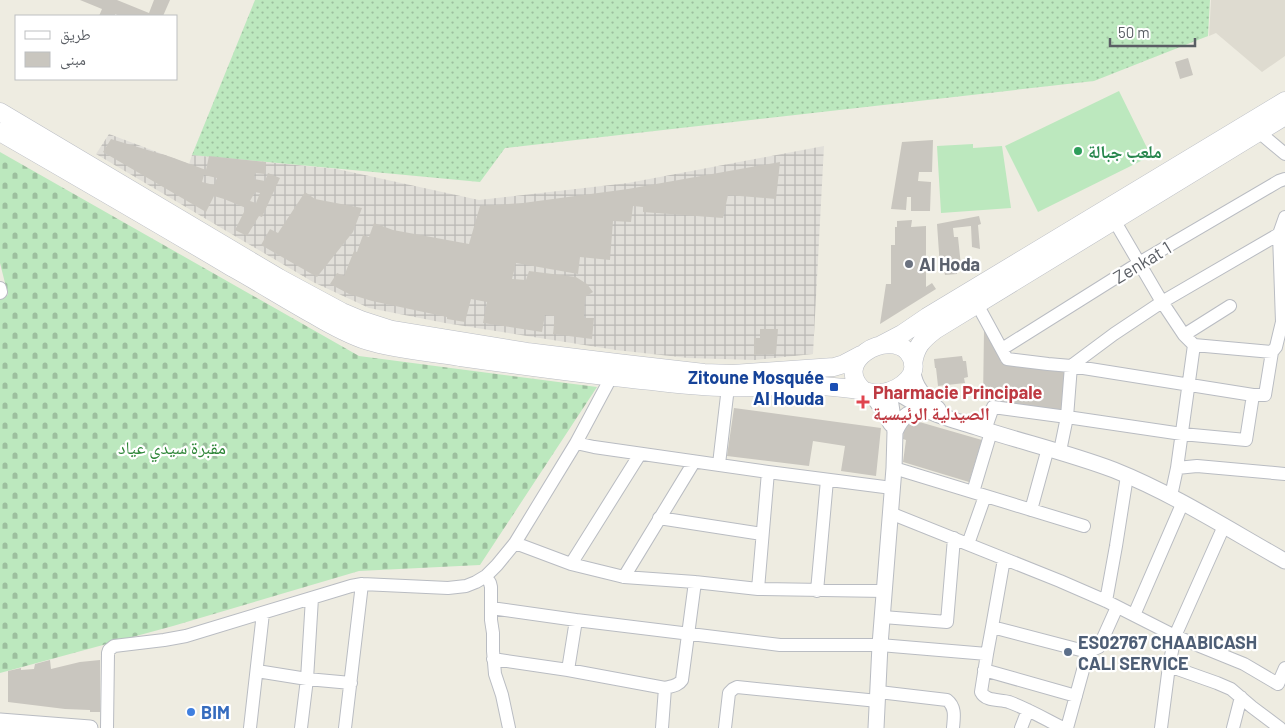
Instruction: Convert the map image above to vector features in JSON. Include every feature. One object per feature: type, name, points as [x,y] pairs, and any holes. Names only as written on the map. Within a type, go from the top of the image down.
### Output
[{"type":"main road","points":[[0,132],[276,284],[361,320],[392,330],[479,352],[614,370],[701,386],[817,386],[878,394],[891,391],[906,383],[910,378],[914,354],[917,348],[924,338],[935,330],[1114,220],[1253,127],[1285,101]]},
{"type":"main road","points":[[0,112],[276,284]]},
{"type":"main road","points":[[614,370],[732,374],[834,367],[844,364],[902,334],[927,316],[1253,127],[1285,116]]},
{"type":"main road","points":[[877,347],[888,344],[902,347],[912,358],[913,368]]},
{"type":"main road","points":[[861,355],[856,360],[853,373],[859,386],[868,392]]},
{"type":"street","points":[[1253,127],[1285,154]]},
{"type":"street","name":"Zenkat 1","points":[[1002,349],[1139,263],[1279,180],[1285,179]]},
{"type":"street","points":[[977,304],[1007,359],[1071,366],[1253,396],[1265,395],[1272,352],[1276,347],[1283,322],[1283,275],[1279,234],[1285,217]]},
{"type":"street","points":[[1114,220],[1162,302],[1184,335],[1194,345],[1272,352]]},
{"type":"street","points":[[1031,510],[1067,417],[1071,366],[1162,302],[1279,234]]},
{"type":"street","points":[[0,288],[0,293]]},
{"type":"street","points":[[1184,335],[1230,306]]},
{"type":"street","points":[[1134,615],[1177,499],[1177,468],[1194,345]]},
{"type":"street","points":[[913,368],[913,379],[916,386],[946,418]]},
{"type":"street","points":[[107,728],[108,653],[111,647],[186,636],[362,584],[448,588],[466,586],[486,576],[515,543],[576,443],[614,370]]},
{"type":"street","points":[[718,464],[728,387]]},
{"type":"street","points":[[891,391],[946,418],[1054,450],[1127,476],[1177,499],[1285,561]]},
{"type":"street","points":[[876,728],[880,645],[894,468],[895,432],[891,391]]},
{"type":"street","points":[[868,392],[884,412],[895,432]]},
{"type":"street","points":[[973,492],[993,406],[1182,434],[1246,440],[1253,396]]},
{"type":"street","points":[[895,432],[899,422],[908,415],[918,410],[929,411]]},
{"type":"street","points":[[576,443],[694,462],[892,488]]},
{"type":"street","points":[[571,564],[640,454]]},
{"type":"street","points":[[624,577],[694,462]]},
{"type":"street","points":[[1177,468],[1197,466],[1285,474]]},
{"type":"street","points":[[894,468],[1084,526]]},
{"type":"street","points":[[758,589],[768,472]]},
{"type":"street","points":[[992,627],[1088,652],[1099,647],[1112,604],[1116,546],[1127,476]]},
{"type":"street","points":[[817,591],[827,480]]},
{"type":"street","points":[[968,544],[985,496]]},
{"type":"street","points":[[890,513],[1060,581],[1112,604],[1175,636],[1244,664],[1278,684],[1285,668]]},
{"type":"street","points":[[659,518],[762,534]]},
{"type":"street","points":[[1161,728],[1175,636],[1224,526]]},
{"type":"street","points":[[883,617],[947,622],[954,538]]},
{"type":"street","points":[[515,543],[571,564],[624,577],[758,589],[885,592]]},
{"type":"street","points":[[1004,559],[981,692],[986,698],[1008,701],[1063,728]]},
{"type":"street","points":[[486,576],[491,587],[491,620],[495,674],[502,695],[509,728]]},
{"type":"street","points":[[493,659],[568,670],[665,688],[680,684],[694,582]]},
{"type":"street","points":[[345,728],[362,584]]},
{"type":"street","points":[[301,728],[307,679],[312,598]]},
{"type":"street","points":[[491,608],[780,645],[880,645],[987,654]]},
{"type":"street","points":[[250,728],[263,612]]},
{"type":"street","points":[[568,670],[576,620]]},
{"type":"street","points":[[1067,728],[1088,652]]},
{"type":"street","points":[[1169,666],[1232,689],[1280,728]]},
{"type":"street","points":[[984,670],[1076,696]]},
{"type":"street","points":[[257,671],[307,679],[351,682]]},
{"type":"street","points":[[662,728],[665,688]]},
{"type":"street","points":[[725,728],[729,693],[737,688],[947,700],[954,709],[953,728]]},
{"type":"street","points":[[1234,728],[1241,697]]},
{"type":"street","points":[[1022,728],[1028,710]]},
{"type":"street","points":[[0,720],[34,726],[90,728]]},
{"type":"shaded area","points":[[1211,0],[1285,0],[1285,56],[1262,72],[1216,33],[1209,36]]},
{"type":"shaded area","points":[[109,134],[189,164],[192,155],[337,169],[479,200],[628,183],[824,146],[813,354],[755,360],[688,358],[616,350],[445,323],[369,308],[313,282],[96,154]]},
{"type":"green space","points":[[255,0],[1210,0],[1208,36],[1094,81],[505,148],[480,182],[192,155]]},
{"type":"green space","name":"ملعب جبالة","points":[[1119,91],[1151,156],[1038,212],[1005,146]]},
{"type":"green space","points":[[973,144],[973,148],[1002,146],[1011,208],[941,213],[937,146]]},
{"type":"green space","name":"مقبرة سيدي عياد","points":[[0,152],[359,356],[597,387],[480,565],[359,571],[173,626],[0,673],[0,298],[8,295],[0,263]]},
{"type":"building","points":[[80,0],[117,0],[149,13],[154,0],[170,0],[163,15],[99,15],[102,9]]},
{"type":"building","points":[[1188,58],[1193,75],[1180,79],[1175,62]]},
{"type":"building","points":[[111,139],[171,157],[206,170],[209,156],[266,162],[265,174],[255,173],[254,179],[265,181],[268,173],[280,178],[262,217],[259,216],[247,236],[235,230],[246,208],[214,196],[206,212],[103,152]],"holes":[[[204,175],[217,178],[214,185],[202,182]],[[255,192],[260,193],[256,203],[250,201]]]},
{"type":"building","points":[[933,140],[932,172],[919,172],[918,181],[931,182],[930,211],[911,211],[911,197],[907,197],[906,210],[891,209],[902,142]]},
{"type":"building","points":[[780,162],[776,199],[728,195],[723,218],[643,212],[643,207],[633,206],[631,222],[613,221],[610,260],[580,257],[578,274],[516,263],[512,279],[526,280],[529,271],[576,277],[587,284],[593,292],[585,297],[584,318],[594,318],[592,339],[553,334],[555,316],[545,315],[542,332],[483,323],[487,302],[471,299],[465,322],[372,301],[349,294],[330,284],[337,273],[344,276],[354,251],[357,252],[363,235],[369,237],[374,223],[393,230],[469,244],[480,206],[523,203],[628,189]]},
{"type":"building","points":[[305,192],[315,199],[362,208],[353,232],[317,277],[261,245],[270,229],[278,233]]},
{"type":"building","points":[[979,216],[981,224],[978,225],[980,249],[972,247],[971,226],[953,228],[954,237],[958,237],[961,266],[957,265],[957,274],[945,275],[944,270],[940,267],[937,224]]},
{"type":"building","name":"Al Hoda","points":[[912,220],[911,227],[926,226],[926,287],[932,283],[936,289],[880,324],[886,284],[891,284],[891,245],[895,245],[895,227],[897,227],[897,221]]},
{"type":"building","points":[[760,329],[778,329],[776,354],[754,355],[754,338],[760,338]]},
{"type":"building","points":[[984,330],[998,353],[1001,362],[1068,372],[1063,412],[983,400]]},
{"type":"building","points":[[962,356],[963,361],[966,361],[968,377],[964,378],[965,383],[938,386],[934,359]]},
{"type":"building","points":[[734,408],[881,428],[876,476],[841,471],[845,446],[813,441],[809,466],[727,456]]},
{"type":"building","points":[[916,421],[982,440],[969,482],[903,462],[906,440],[903,439],[904,427]]},
{"type":"building","points":[[50,660],[51,669],[80,662],[100,660],[100,712],[8,702],[8,671],[21,668],[21,670],[34,669],[35,664]]},
{"type":"place","name":"ملعب جبالة","points":[[1078,151]]},
{"type":"place","name":"Al Hoda","points":[[909,264]]},
{"type":"place","name":"Zitoune Mosquée Al Houda","points":[[834,387]]},
{"type":"place","name":"Pharmacie Principale الصيدلية الرئيسية","points":[[863,402]]},
{"type":"place","name":"ES02767 CHAABICASH CALI SERVICE","points":[[1068,652]]},
{"type":"place","name":"BIM","points":[[191,712]]}]
